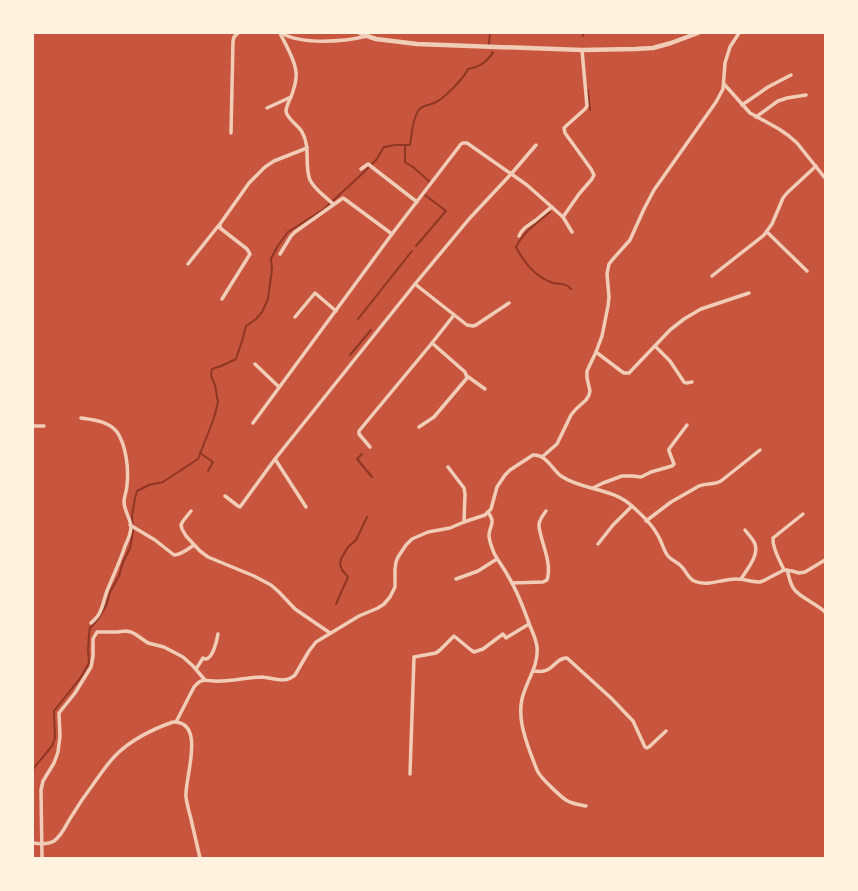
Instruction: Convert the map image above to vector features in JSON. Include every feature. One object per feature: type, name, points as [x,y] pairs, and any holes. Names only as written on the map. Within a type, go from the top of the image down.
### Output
[{"type":"street","points":[[231,132],[233,42],[234,37],[238,33]]},
{"type":"street","points":[[281,33],[288,37],[334,41],[351,40],[367,36]]},
{"type":"street","points":[[281,33],[296,68],[296,77],[286,112],[303,133],[307,148],[308,173],[311,181],[333,204]]},
{"type":"street","points":[[360,33],[385,40],[417,44],[582,50],[653,48],[672,43],[698,33]]},
{"type":"street","points":[[542,457],[557,444],[571,415],[588,397],[590,391],[587,371],[602,336],[610,297],[607,274],[609,264],[630,240],[644,208],[721,93],[724,84],[724,71],[727,56],[730,47],[739,33]]},
{"type":"street","points":[[563,217],[594,175],[592,169],[564,130],[566,126],[587,106],[582,50]]},
{"type":"street","points":[[742,104],[768,87],[791,75]]},
{"type":"street","points":[[724,84],[750,113],[772,125],[797,143],[825,178]]},
{"type":"street","points":[[756,117],[778,101],[806,94]]},
{"type":"street","points":[[267,108],[291,97]]},
{"type":"street","points":[[253,423],[392,234],[461,144],[466,143],[512,173],[563,217],[572,232]]},
{"type":"street","points":[[225,496],[240,507],[275,459],[415,284],[469,219],[536,145]]},
{"type":"street","points":[[188,264],[219,225],[249,183],[265,167],[274,161],[307,148]]},
{"type":"street","points":[[361,169],[368,164],[417,202]]},
{"type":"street","points":[[712,276],[766,232],[772,224],[783,198],[816,166]]},
{"type":"street","points":[[280,254],[295,232],[324,213],[333,204],[341,199],[345,199],[392,234]]},
{"type":"street","points":[[519,236],[525,228],[552,207]]},
{"type":"street","points":[[219,225],[222,230],[247,248],[250,254],[222,299]]},
{"type":"street","points":[[766,232],[808,271]]},
{"type":"street","points":[[415,284],[467,325],[473,326],[509,303]]},
{"type":"street","points":[[295,317],[316,293],[336,311]]},
{"type":"street","points":[[596,352],[621,371],[626,373],[631,371],[673,327],[693,313],[749,293]]},
{"type":"street","points":[[370,447],[359,432],[454,315]]},
{"type":"street","points":[[432,343],[465,372],[467,376],[485,388]]},
{"type":"street","points":[[655,346],[670,361],[684,382],[692,382]]},
{"type":"street","points":[[255,364],[279,387]]},
{"type":"street","points":[[419,426],[434,417],[467,376]]},
{"type":"street","points":[[81,418],[105,423],[113,428],[119,436],[127,464],[128,484],[124,504],[131,525],[129,536],[101,610],[91,623]]},
{"type":"street","points":[[593,488],[603,482],[622,476],[644,476],[651,472],[672,466],[674,464],[669,449],[687,425]]},
{"type":"street","points":[[33,426],[44,426]]},
{"type":"street","points":[[646,521],[671,502],[701,485],[721,481],[760,450]]},
{"type":"street","points":[[176,722],[194,687],[200,681],[205,680],[217,682],[261,677],[289,680],[295,675],[316,642],[359,616],[384,604],[396,587],[395,570],[398,557],[412,539],[428,532],[450,528],[485,515],[492,505],[498,487],[505,474],[533,455],[542,457],[561,476],[576,483],[619,497],[632,506],[658,535],[669,558],[682,566],[688,576],[694,581],[708,583],[730,579],[741,579],[760,582],[786,570],[801,573],[805,572],[825,560]]},
{"type":"street","points":[[275,459],[306,507]]},
{"type":"street","points":[[448,467],[464,488],[464,522]]},
{"type":"street","points":[[598,544],[632,506]]},
{"type":"street","points":[[191,511],[181,525],[183,532],[194,545],[208,557],[254,576],[271,585],[295,609],[330,633]]},
{"type":"street","points":[[512,583],[543,582],[547,580],[548,566],[539,524],[546,511]]},
{"type":"street","points":[[488,512],[492,521],[489,536],[490,541],[497,559],[518,595],[537,647],[536,661],[524,693],[521,710],[524,733],[535,765],[542,778],[566,800],[586,806]]},
{"type":"street","points":[[803,514],[773,538],[772,541],[795,591],[825,612]]},
{"type":"street","points":[[131,525],[155,540],[174,555],[178,555],[194,545]]},
{"type":"street","points":[[741,579],[754,558],[756,550],[752,539],[745,530]]},
{"type":"street","points":[[456,579],[478,571],[497,559]]},
{"type":"street","points":[[410,774],[414,657],[436,653],[454,636],[474,652],[483,649],[503,634],[506,638],[529,624]]},
{"type":"street","points":[[42,858],[42,786],[45,777],[51,770],[58,752],[60,736],[59,713],[75,693],[91,667],[93,640],[97,632],[131,632],[148,643],[159,645],[188,661],[205,680]]},
{"type":"street","points":[[196,669],[203,658],[208,658],[214,651],[218,634]]},
{"type":"street","points":[[533,670],[544,671],[561,659],[567,658],[611,698],[633,721],[645,747],[650,747],[666,730]]},
{"type":"street","points":[[33,843],[51,843],[58,837],[107,764],[131,742],[154,729],[173,722],[180,722],[187,727],[192,739],[191,761],[186,796],[200,858]]},
{"type":"waterway","points":[[489,44],[490,33]]},
{"type":"waterway","points":[[33,769],[52,746],[55,738],[54,711],[81,677],[89,663],[88,650],[90,628],[106,606],[110,592],[119,576],[123,562],[130,548],[133,532],[132,516],[137,491],[149,485],[163,482],[198,459],[214,418],[218,402],[215,385],[211,376],[212,369],[236,359],[246,326],[256,319],[262,312],[268,299],[272,269],[271,259],[277,247],[288,232],[324,209],[364,172],[376,160],[384,147],[410,145],[413,123],[418,111],[423,107],[438,101],[458,83],[468,69],[482,64],[493,53],[492,52]]},
{"type":"waterway","points":[[588,90],[590,110]]},
{"type":"waterway","points":[[405,145],[405,162],[430,182],[429,184]]},
{"type":"waterway","points":[[416,246],[446,211],[425,195]]},
{"type":"waterway","points":[[550,212],[527,232],[516,247],[531,269],[541,277],[553,283],[565,285],[571,289]]},
{"type":"waterway","points":[[358,319],[412,251]]},
{"type":"waterway","points":[[350,355],[371,330]]},
{"type":"waterway","points":[[200,453],[213,462],[208,471]]},
{"type":"waterway","points":[[362,454],[357,459],[372,477]]},
{"type":"waterway","points":[[336,604],[348,577],[342,570],[340,564],[341,559],[348,547],[356,540],[367,517]]}]
